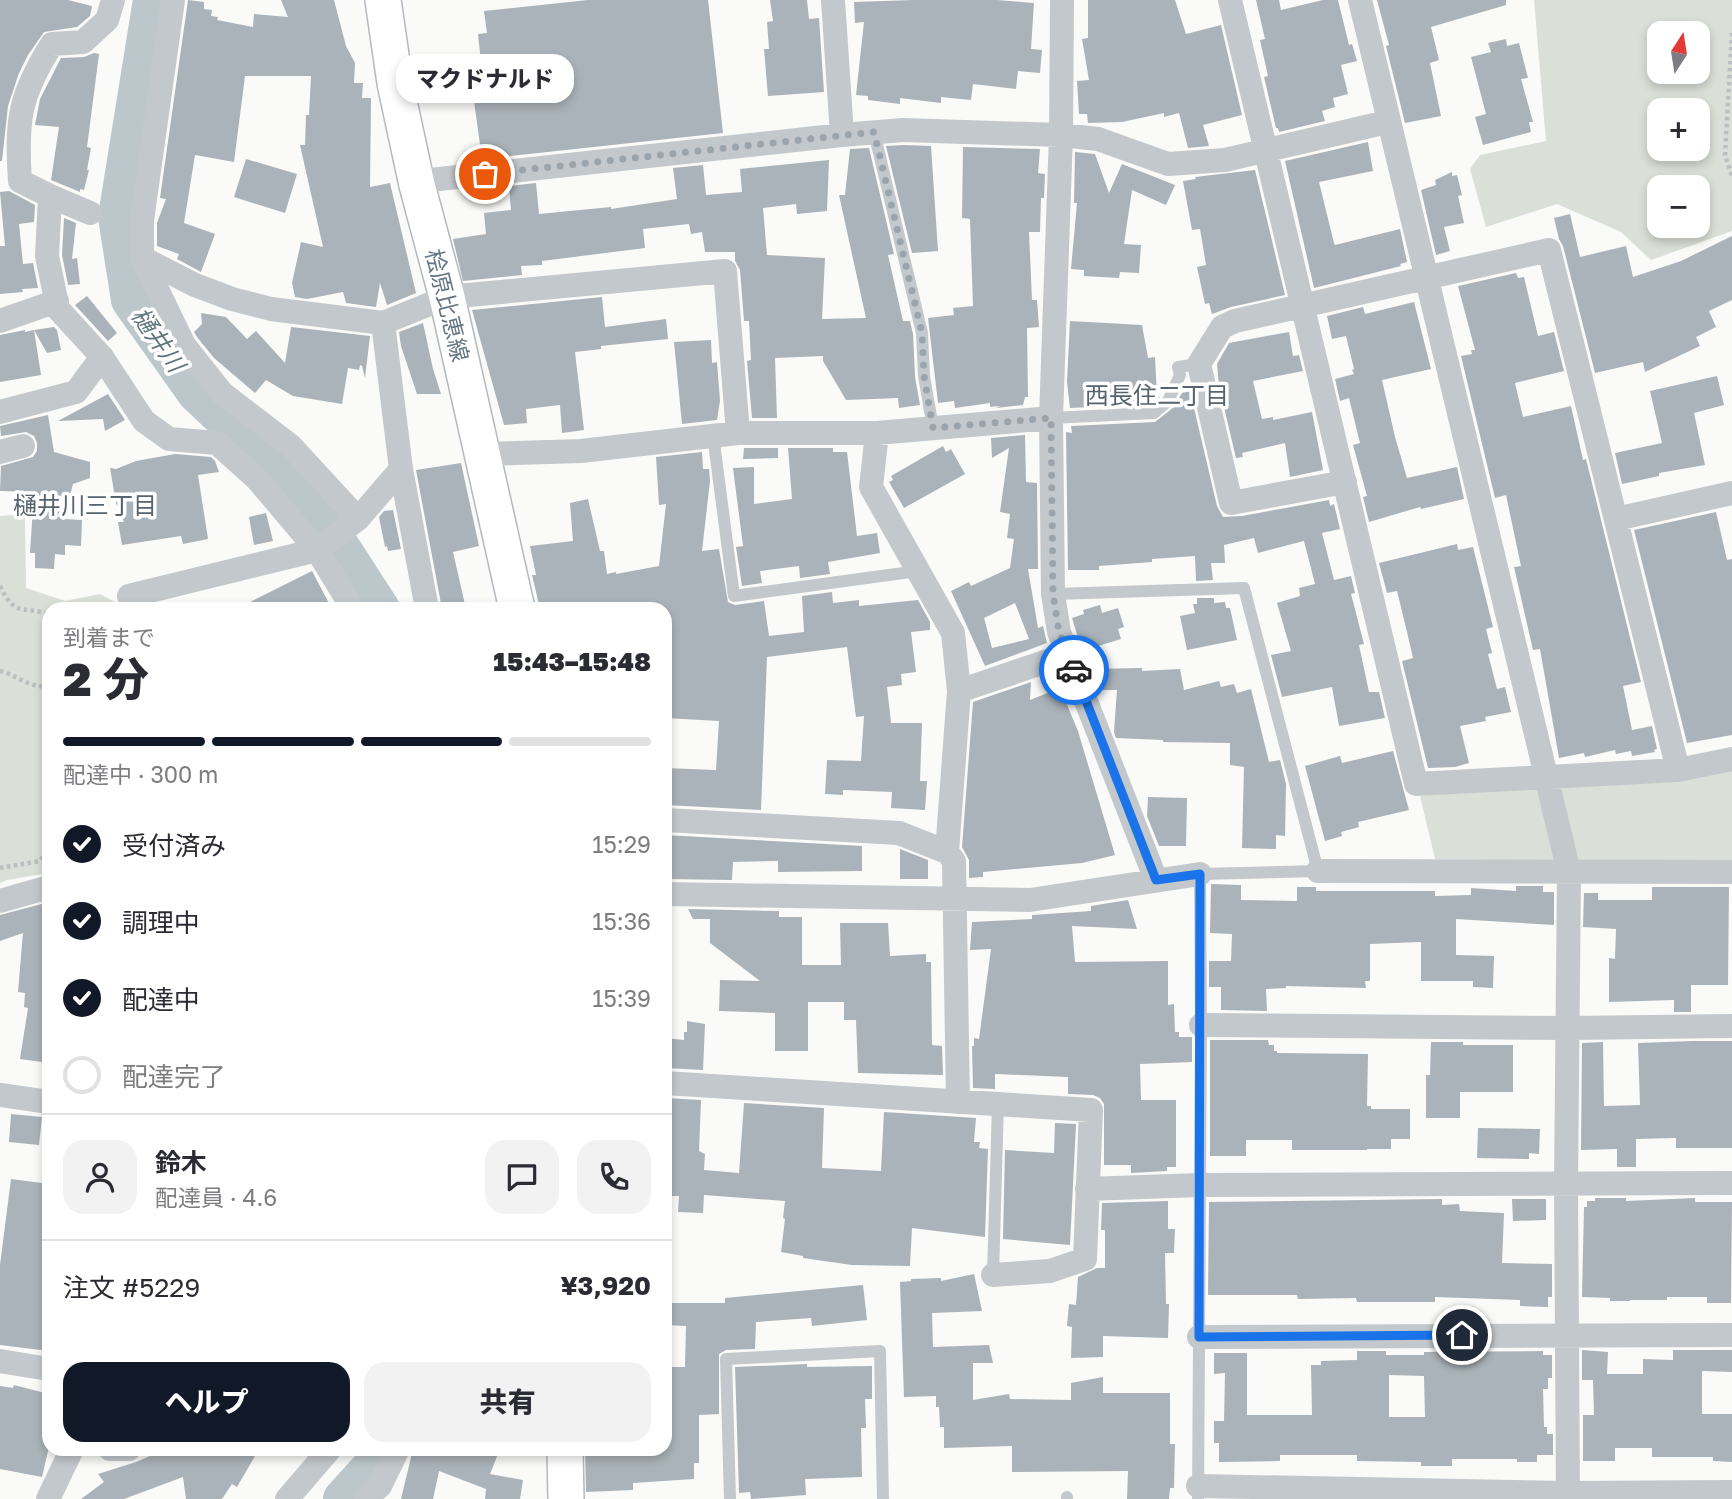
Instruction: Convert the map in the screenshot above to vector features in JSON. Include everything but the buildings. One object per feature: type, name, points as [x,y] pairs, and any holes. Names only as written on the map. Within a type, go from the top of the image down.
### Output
[{"type":"main road","name":"桧原比恵線","points":[[383,0],[395,83],[417,185],[447,297],[515,602]]},
{"type":"main road","points":[[565,1456],[566,1499]]},
{"type":"street","points":[[90,213],[20,181],[17,139],[21,108],[38,66],[52,44],[83,42],[107,20],[113,0]]},
{"type":"street","points":[[173,0],[140,219],[142,258],[184,345],[222,393],[290,446],[356,521]]},
{"type":"street","points":[[833,0],[842,135]]},
{"type":"street","points":[[1062,0],[1061,135],[1051,418],[1053,594],[1059,632],[1156,880]]},
{"type":"street","points":[[1230,0],[1416,784],[1678,770],[1732,759]]},
{"type":"street","points":[[1360,0],[1387,122],[1569,872],[1566,1184],[1568,1496]]},
{"type":"street","points":[[417,185],[430,180],[903,130],[1061,135],[1098,139],[1168,164],[1225,160],[1387,122]]},
{"type":"street","points":[[50,196],[47,256],[58,309],[102,357],[144,421],[169,439],[217,443],[257,479],[317,550],[349,602]]},
{"type":"street","points":[[1345,482],[1231,503],[1199,364],[1222,327],[1235,321],[1426,280],[1549,250],[1678,770]]},
{"type":"street","points":[[142,258],[195,285],[232,299],[271,309],[383,323],[447,297],[725,271],[737,433]]},
{"type":"street","points":[[0,321],[57,301]]},
{"type":"street","points":[[383,323],[401,469],[426,602]]},
{"type":"street","points":[[0,412],[76,392],[102,357]]},
{"type":"street","points":[[483,454],[580,451],[737,433],[877,433],[1051,418]]},
{"type":"street","points":[[877,433],[871,487],[953,633],[959,691],[947,852]]},
{"type":"street","points":[[129,596],[317,550],[356,521],[401,469]]},
{"type":"street","points":[[1616,519],[1731,497]]},
{"type":"street","points":[[959,691],[1068,654]]},
{"type":"street","points":[[672,820],[899,833],[947,852],[954,861],[957,1102]]},
{"type":"street","points":[[1318,871],[1732,872]]},
{"type":"street","points":[[672,894],[1030,900],[1200,874]]},
{"type":"street","points":[[0,901],[42,889]]},
{"type":"street","points":[[1201,1025],[1567,1028],[1732,1026]]},
{"type":"street","points":[[672,1083],[1091,1110],[1085,1259],[1050,1271],[993,1275]]},
{"type":"street","points":[[0,1095],[42,1101]]},
{"type":"street","points":[[1087,1189],[1200,1185],[1732,1183]]},
{"type":"street","points":[[1199,1337],[1732,1335]]},
{"type":"street","points":[[0,1361],[42,1368]]},
{"type":"street","points":[[48,1499],[69,1456]]},
{"type":"street","points":[[287,1499],[324,1456]]},
{"type":"street","points":[[366,1499],[380,1486],[395,1456]]},
{"type":"street","points":[[1198,1493],[1568,1496],[1732,1492]]},
{"type":"lane","points":[[874,132],[922,333],[924,376],[933,428]]},
{"type":"lane","points":[[1051,418],[1154,412],[1168,401],[1180,375],[1178,366],[1199,364]]},
{"type":"lane","points":[[713,435],[734,596],[918,571]]},
{"type":"lane","points":[[1053,594],[1244,588],[1318,871],[1200,874],[1198,1493]]},
{"type":"lane","points":[[993,1275],[998,1104]]},
{"type":"lane","points":[[730,1499],[726,1359],[880,1351],[884,1499]]},
{"type":"path","points":[[1732,33],[1725,155],[1732,176]]},
{"type":"path","points":[[0,586],[8,602],[21,610],[42,613]]},
{"type":"path","points":[[0,671],[42,687]]},
{"type":"path","points":[[0,868],[40,861],[42,858]]},
{"type":"shaded area","points":[[1534,0],[1732,0],[1732,231],[1651,260],[1621,232],[1557,204],[1486,227],[1470,169],[1480,155],[1546,141]]},
{"type":"shaded area","points":[[25,514],[26,588],[65,601],[100,594],[115,602],[42,602],[42,874],[0,883],[0,516]]},
{"type":"shaded area","points":[[1732,763],[1732,864],[1435,859],[1420,796]]},
{"type":"waterway","name":"樋井川","points":[[153,0],[118,217],[131,300],[197,393],[307,496],[375,602]]},
{"type":"waterway","name":"樋井川","points":[[343,1499],[382,1456]]},
{"type":"way so far","points":[[485,174],[874,132],[922,333],[924,376],[933,428],[1051,418],[1053,594],[1059,632],[1074,670]]},
{"type":"place","name":"マクドナルド","points":[[485,174]]},
{"type":"district","name":"西長住二丁目","points":[[1157,394]]},
{"type":"district","name":"樋井川三丁目","points":[[85,504]]},
{"type":"route","points":[[1074,670],[1156,880],[1200,874],[1199,1337],[1462,1335]]}]
